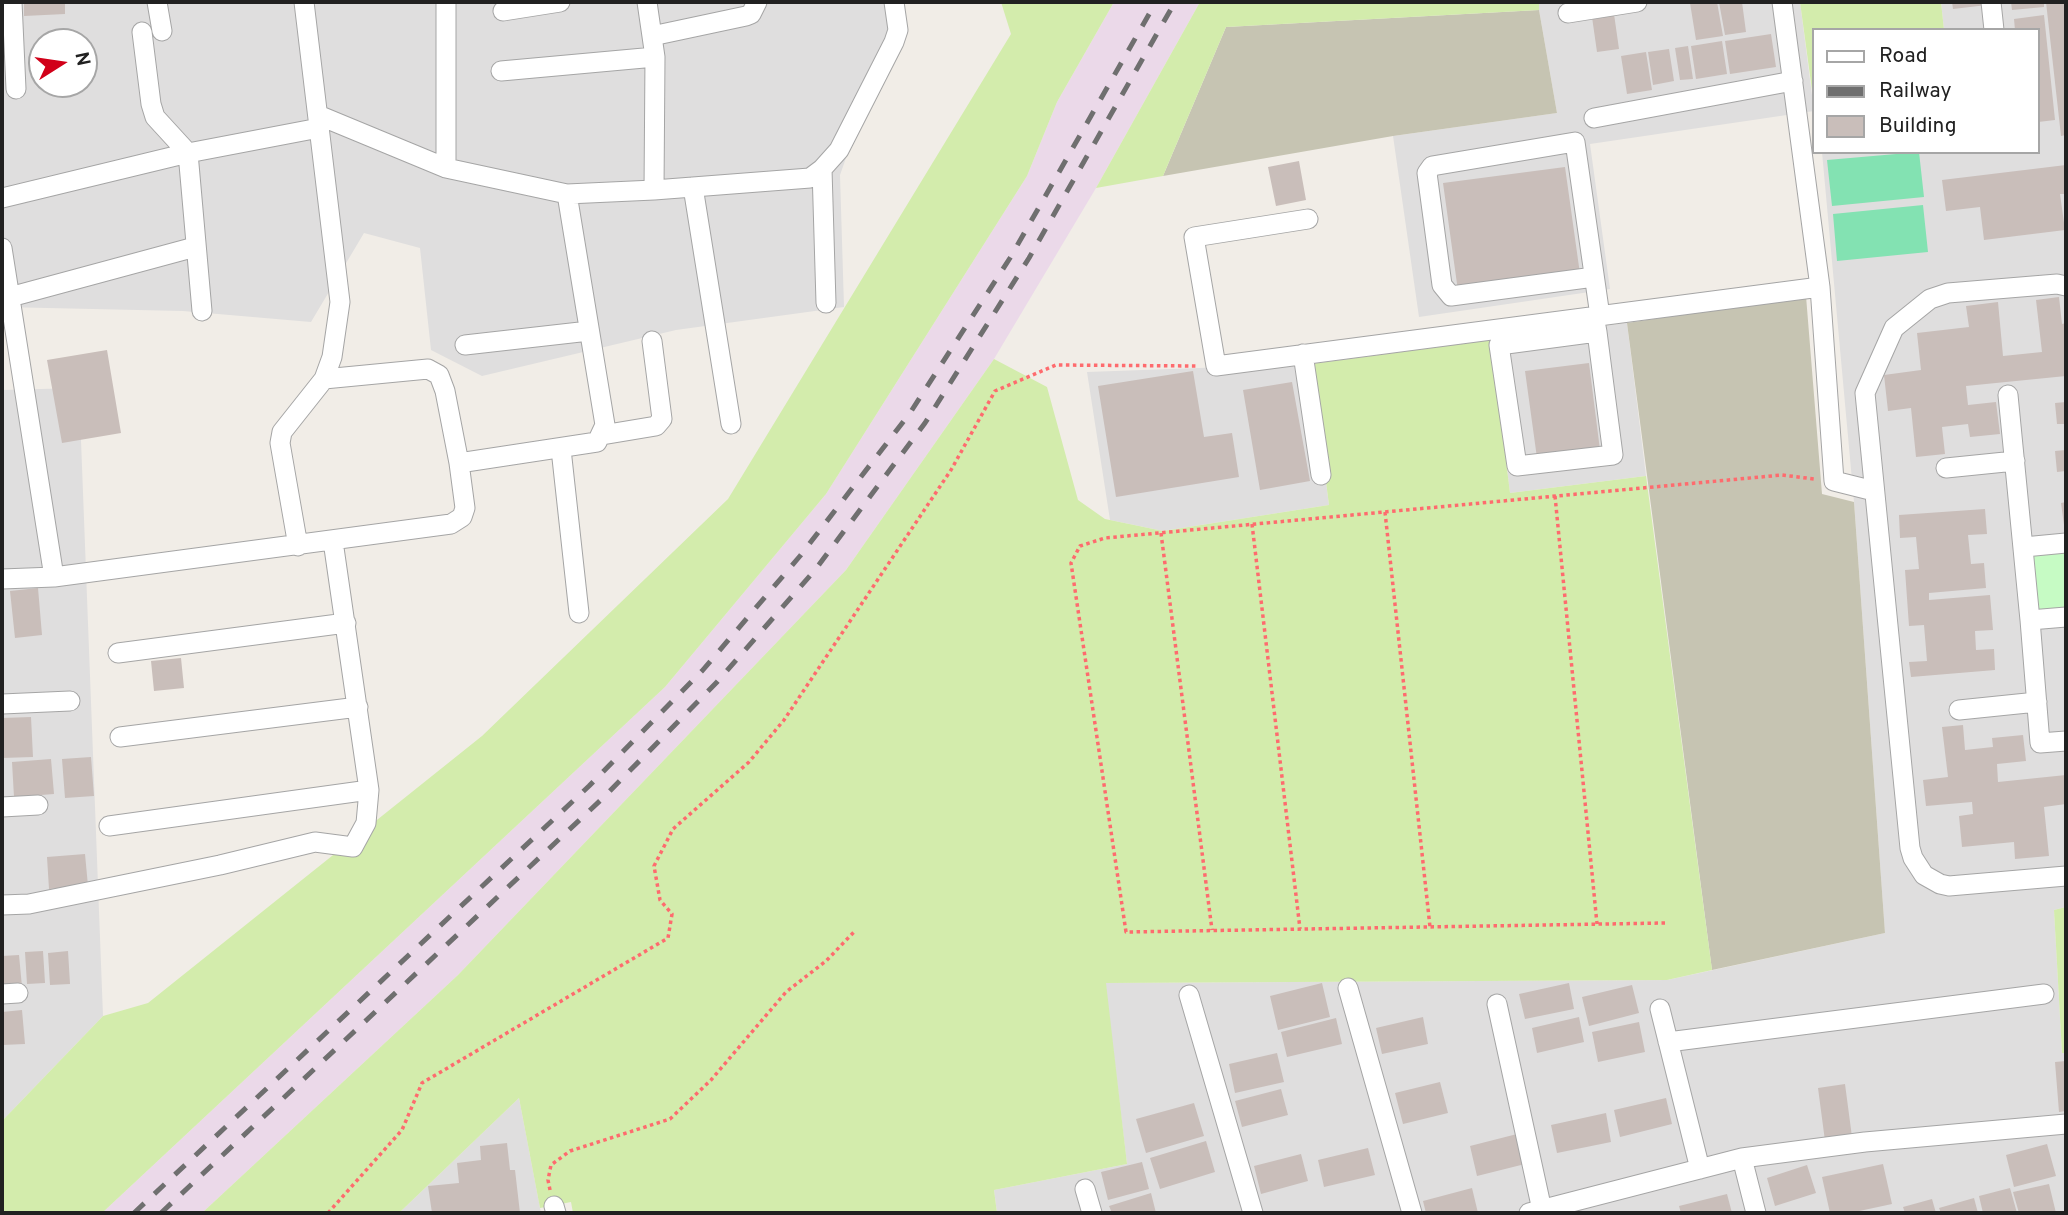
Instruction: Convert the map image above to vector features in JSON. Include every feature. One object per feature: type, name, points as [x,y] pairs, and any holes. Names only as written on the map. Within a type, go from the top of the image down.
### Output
[{"type":"street","points":[[12,2],[16,89]]},
{"type":"street","points":[[157,2],[162,31]]},
{"type":"street","points":[[298,546],[280,443],[282,432],[324,379],[332,357],[340,302],[304,2]]},
{"type":"street","points":[[446,2],[446,168]]},
{"type":"street","points":[[503,11],[560,2]]},
{"type":"street","points":[[647,2],[655,57],[654,190]]},
{"type":"street","points":[[652,36],[746,16],[751,14],[757,2]]},
{"type":"street","points":[[2,198],[318,122],[446,168],[567,194],[810,178],[839,150],[894,42],[898,30],[894,2]]},
{"type":"street","points":[[1568,13],[1637,2]]},
{"type":"street","points":[[1782,2],[1820,287],[1834,481],[1874,491]]},
{"type":"street","points":[[1992,2],[1994,28]]},
{"type":"street","points":[[142,32],[155,117],[188,153],[202,311]]},
{"type":"street","points":[[501,71],[655,57]]},
{"type":"street","points":[[1594,118],[1793,81]]},
{"type":"street","points":[[1594,277],[1451,296],[1442,285],[1427,173],[1432,166],[1575,142],[1594,277],[1613,455],[1517,466],[1499,345],[1597,321]]},
{"type":"street","points":[[822,169],[826,303]]},
{"type":"street","points":[[693,187],[730,424]]},
{"type":"street","points":[[459,463],[597,442],[601,435],[605,425],[567,194]]},
{"type":"street","points":[[1308,219],[1194,236],[1216,366],[1597,321],[1820,287]]},
{"type":"street","points":[[6,297],[195,247]]},
{"type":"street","points":[[2,248],[6,297],[54,578]]},
{"type":"street","points":[[2066,286],[2057,284],[1948,293],[1930,299],[1894,328],[1865,393],[1913,858],[1924,875],[1949,886],[2066,876]]},
{"type":"street","points":[[465,345],[589,331]]},
{"type":"street","points":[[601,435],[656,426],[662,419],[652,341]]},
{"type":"street","points":[[1303,354],[1321,475]]},
{"type":"street","points":[[2,579],[54,578],[298,546],[451,524],[462,517],[465,508],[459,463],[445,391],[439,375],[428,369],[324,379]]},
{"type":"street","points":[[2008,395],[2031,621],[2040,743],[2066,741]]},
{"type":"street","points":[[561,449],[579,613]]},
{"type":"street","points":[[1946,468],[2015,461]]},
{"type":"street","points":[[2,905],[29,904],[220,865],[315,842],[353,847],[366,822],[369,790],[333,541]]},
{"type":"street","points":[[2024,547],[2066,543]]},
{"type":"street","points":[[2031,621],[2066,617]]},
{"type":"street","points":[[118,653],[346,622]]},
{"type":"street","points":[[2,704],[70,701]]},
{"type":"street","points":[[1959,710],[2037,702]]},
{"type":"street","points":[[120,737],[358,707]]},
{"type":"street","points":[[109,826],[369,790]]},
{"type":"street","points":[[2,807],[38,805]]},
{"type":"street","points":[[1348,988],[1412,1213]]},
{"type":"street","points":[[1668,1042],[2044,994]]},
{"type":"street","points":[[1189,995],[1253,1213]]},
{"type":"street","points":[[1497,1004],[1536,1212],[1742,1158],[1865,1142],[2066,1124]]},
{"type":"street","points":[[1660,1009],[1700,1169]]},
{"type":"street","points":[[1742,1158],[1756,1213]]},
{"type":"street","points":[[1085,1189],[1092,1213]]},
{"type":"path","points":[[328,1213],[402,1129],[422,1083],[668,937],[672,914],[660,900],[654,866],[673,829],[749,762],[784,720],[951,470],[995,391],[1056,365],[1216,366]]},
{"type":"path","points":[[1665,923],[1126,932],[1071,563],[1080,546],[1105,538],[1782,475],[1834,481]]},
{"type":"path","points":[[1555,496],[1597,925]]},
{"type":"path","points":[[1385,512],[1430,927]]},
{"type":"path","points":[[1252,524],[1300,929]]},
{"type":"path","points":[[1161,533],[1212,931]]},
{"type":"path","points":[[555,1210],[548,1180],[551,1165],[570,1151],[670,1119],[711,1080],[786,992],[826,961],[854,932]]},
{"type":"shaded area","points":[[2,2],[901,2],[840,175],[844,307],[676,330],[482,376],[431,350],[420,248],[364,233],[311,322],[183,311],[2,307]]},
{"type":"shaded area","points":[[1114,2],[1200,2],[1096,188],[994,359],[846,570],[458,975],[202,1213],[102,1213],[665,687],[826,494],[1027,176],[1057,102]]},
{"type":"shaded area","points":[[1539,2],[1800,2],[1812,111],[1590,144],[1610,289],[1419,317],[1393,136],[1557,113]]},
{"type":"shaded area","points":[[1941,2],[2066,2],[2066,907],[2054,910],[2062,1053],[2066,1053],[2066,1213],[997,1213],[994,1190],[1127,1164],[1105,983],[1667,980],[1885,933],[1854,502],[1822,154],[2040,154],[2040,28],[1944,28]]},
{"type":"shaded area","points":[[1539,10],[1557,113],[1393,136],[1163,176],[1226,27]]},
{"type":"shaded area","points":[[1806,296],[1822,494],[1854,502],[1885,933],[1712,970],[1627,323]]},
{"type":"shaded area","points":[[1627,323],[1646,476],[1510,493],[1491,340]]},
{"type":"shaded area","points":[[1311,364],[1329,505],[1163,531],[1110,520],[1087,372]]},
{"type":"shaded area","points":[[79,388],[103,1016],[2,1121],[2,390]]},
{"type":"shaded area","points":[[519,1098],[541,1213],[399,1213]]},
{"type":"green space","points":[[1001,2],[1114,2],[1057,102],[1027,176],[826,494],[665,687],[102,1213],[2,1213],[2,1121],[103,1016],[148,1003],[482,736],[728,499],[1011,34]]},
{"type":"green space","points":[[1200,2],[1539,2],[1539,10],[1226,27],[1163,176],[1096,188]]},
{"type":"green space","points":[[1800,2],[1941,2],[1944,28],[1812,28],[1812,90]]},
{"type":"green space","points":[[1919,154],[1924,197],[1832,206],[1827,160]]},
{"type":"green space","points":[[1923,205],[1928,252],[1837,261],[1833,214]]},
{"type":"green space","points":[[1491,340],[1510,493],[1646,476],[1712,970],[1667,980],[1106,983],[1127,1164],[994,1190],[997,1213],[573,1213],[571,1202],[540,1208],[519,1098],[399,1213],[202,1213],[458,975],[846,570],[994,359],[1047,387],[1078,500],[1105,519],[1163,531],[1329,505],[1311,364]]},
{"type":"green space","points":[[2066,548],[2066,611],[2038,613],[2032,552]]},
{"type":"green space","points":[[2066,907],[2066,1053],[2062,1053],[2054,910]]},
{"type":"building","points":[[24,2],[65,2],[65,14],[24,16]]},
{"type":"building","points":[[1717,2],[1723,36],[1696,40],[1690,3]]},
{"type":"building","points":[[1719,2],[1742,2],[1746,32],[1725,35]]},
{"type":"building","points":[[1952,2],[1986,2],[1987,5],[1953,9]]},
{"type":"building","points":[[2011,2],[2044,2],[2044,7],[2012,10]]},
{"type":"building","points":[[2046,2],[2066,2],[2066,135],[2061,136]]},
{"type":"building","points":[[1614,14],[1619,49],[1597,52],[1592,17]]},
{"type":"building","points":[[2044,15],[2055,120],[2040,122],[2040,28],[2015,28],[2014,19]]},
{"type":"building","points":[[1771,34],[1776,67],[1730,74],[1725,41]]},
{"type":"building","points":[[1722,41],[1727,74],[1696,79],[1691,46]]},
{"type":"building","points":[[1688,46],[1693,79],[1680,80],[1675,48]]},
{"type":"building","points":[[1669,49],[1674,81],[1653,85],[1648,52]]},
{"type":"building","points":[[1646,52],[1652,90],[1627,94],[1621,56]]},
{"type":"building","points":[[1299,161],[1306,200],[1276,206],[1268,167]]},
{"type":"building","points":[[2066,165],[2066,194],[2060,194],[2065,230],[1984,240],[1980,207],[1946,211],[1942,180]]},
{"type":"building","points":[[1565,167],[1580,274],[1458,291],[1443,183]]},
{"type":"building","points":[[2059,297],[2062,324],[2066,323],[2066,376],[1966,386],[1968,405],[1996,402],[2000,434],[1970,437],[1968,424],[1942,427],[1945,454],[1916,457],[1911,408],[1888,411],[1884,375],[1921,370],[1917,333],[1969,327],[1966,306],[1998,302],[2003,356],[2042,352],[2036,300]]},
{"type":"building","points":[[107,350],[121,433],[62,443],[47,360]]},
{"type":"building","points":[[1589,363],[1600,450],[1537,458],[1525,371]]},
{"type":"building","points":[[1193,371],[1204,437],[1232,433],[1239,477],[1116,497],[1098,386]]},
{"type":"building","points":[[1292,382],[1310,481],[1260,490],[1243,390]]},
{"type":"building","points":[[2066,402],[2066,424],[2057,424],[2055,403]]},
{"type":"building","points":[[2066,450],[2066,471],[2057,472],[2055,451]]},
{"type":"building","points":[[2066,502],[2066,525],[2064,525],[2061,503]]},
{"type":"building","points":[[1985,509],[1987,534],[1968,535],[1971,564],[1984,563],[1986,588],[1929,593],[1929,600],[1990,595],[1993,630],[1975,631],[1976,650],[1994,649],[1995,670],[1911,677],[1909,662],[1927,661],[1924,625],[1909,626],[1905,570],[1919,569],[1916,537],[1900,538],[1899,515]]},
{"type":"building","points":[[38,588],[42,635],[15,638],[10,591]]},
{"type":"building","points":[[181,658],[184,688],[154,691],[151,661]]},
{"type":"building","points":[[31,717],[33,757],[2,758],[2,718]]},
{"type":"building","points":[[1963,725],[1965,750],[1993,747],[1992,738],[2023,735],[2026,761],[1997,764],[1998,782],[2066,775],[2066,804],[2044,807],[2049,856],[2015,859],[2014,842],[1962,847],[1959,816],[1973,814],[1972,802],[1926,806],[1923,780],[1948,777],[1942,727]]},
{"type":"building","points":[[91,757],[94,796],[65,798],[62,759]]},
{"type":"building","points":[[51,759],[54,794],[14,797],[12,762]]},
{"type":"building","points":[[85,854],[88,886],[49,889],[47,857]]},
{"type":"building","points":[[43,951],[45,983],[27,984],[25,952]]},
{"type":"building","points":[[68,951],[70,984],[50,985],[48,953]]},
{"type":"building","points":[[19,955],[22,987],[2,988],[2,956]]},
{"type":"building","points":[[1322,983],[1330,1017],[1278,1030],[1270,996]]},
{"type":"building","points":[[1569,983],[1574,1009],[1525,1019],[1519,994]]},
{"type":"building","points":[[1632,985],[1639,1013],[1589,1026],[1582,997]]},
{"type":"building","points":[[22,1010],[25,1044],[2,1045],[2,1012]]},
{"type":"building","points":[[1423,1017],[1428,1044],[1382,1054],[1376,1028]]},
{"type":"building","points":[[1579,1017],[1584,1042],[1537,1053],[1532,1028]]},
{"type":"building","points":[[1336,1018],[1342,1044],[1287,1057],[1281,1032]]},
{"type":"building","points":[[1639,1022],[1645,1052],[1598,1062],[1592,1032]]},
{"type":"building","points":[[1277,1053],[1284,1082],[1235,1093],[1229,1064]]},
{"type":"building","points":[[2066,1061],[2066,1111],[2059,1112],[2055,1062]]},
{"type":"building","points":[[1440,1082],[1448,1113],[1403,1124],[1395,1093]]},
{"type":"building","points":[[1845,1084],[1852,1137],[1825,1141],[1818,1088]]},
{"type":"building","points":[[1281,1089],[1288,1115],[1242,1127],[1235,1101]]},
{"type":"building","points":[[1666,1098],[1672,1124],[1620,1137],[1614,1110]]},
{"type":"building","points":[[1194,1103],[1204,1136],[1146,1153],[1136,1119]]},
{"type":"building","points":[[1606,1113],[1611,1142],[1557,1153],[1551,1125]]},
{"type":"building","points":[[1521,1133],[1529,1163],[1477,1176],[1470,1146]]},
{"type":"building","points":[[1206,1141],[1215,1172],[1160,1189],[1150,1158]]},
{"type":"building","points":[[507,1143],[510,1170],[515,1170],[520,1213],[432,1213],[428,1186],[459,1183],[457,1163],[481,1160],[480,1146]]},
{"type":"building","points":[[2047,1144],[2056,1176],[2014,1187],[2006,1155]]},
{"type":"building","points":[[1368,1148],[1375,1175],[1324,1187],[1318,1160]]},
{"type":"building","points":[[1301,1154],[1308,1181],[1261,1194],[1254,1166]]},
{"type":"building","points":[[1142,1162],[1149,1189],[1108,1200],[1101,1172]]},
{"type":"building","points":[[1883,1164],[1892,1204],[1850,1213],[1830,1213],[1822,1177]]},
{"type":"building","points":[[1807,1165],[1816,1193],[1775,1206],[1767,1178]]},
{"type":"building","points":[[2049,1184],[2056,1213],[2019,1213],[2013,1192]]},
{"type":"building","points":[[1472,1188],[1478,1213],[1426,1213],[1423,1201]]},
{"type":"building","points":[[2010,1188],[2017,1213],[1983,1213],[1979,1196]]},
{"type":"building","points":[[1151,1193],[1156,1213],[1112,1213],[1109,1206]]},
{"type":"building","points":[[1727,1194],[1732,1213],[1681,1213],[1679,1206]]},
{"type":"building","points":[[1974,1198],[1978,1213],[1941,1213],[1939,1208]]},
{"type":"building","points":[[1932,1199],[1936,1213],[1905,1213],[1903,1207]]},
{"type":"railway","points":[[134,1213],[589,786],[702,671],[800,556],[910,413],[1010,258],[1156,2]]},
{"type":"railway","points":[[161,1213],[604,797],[717,682],[815,570],[925,423],[1029,258],[1175,2]]}]
